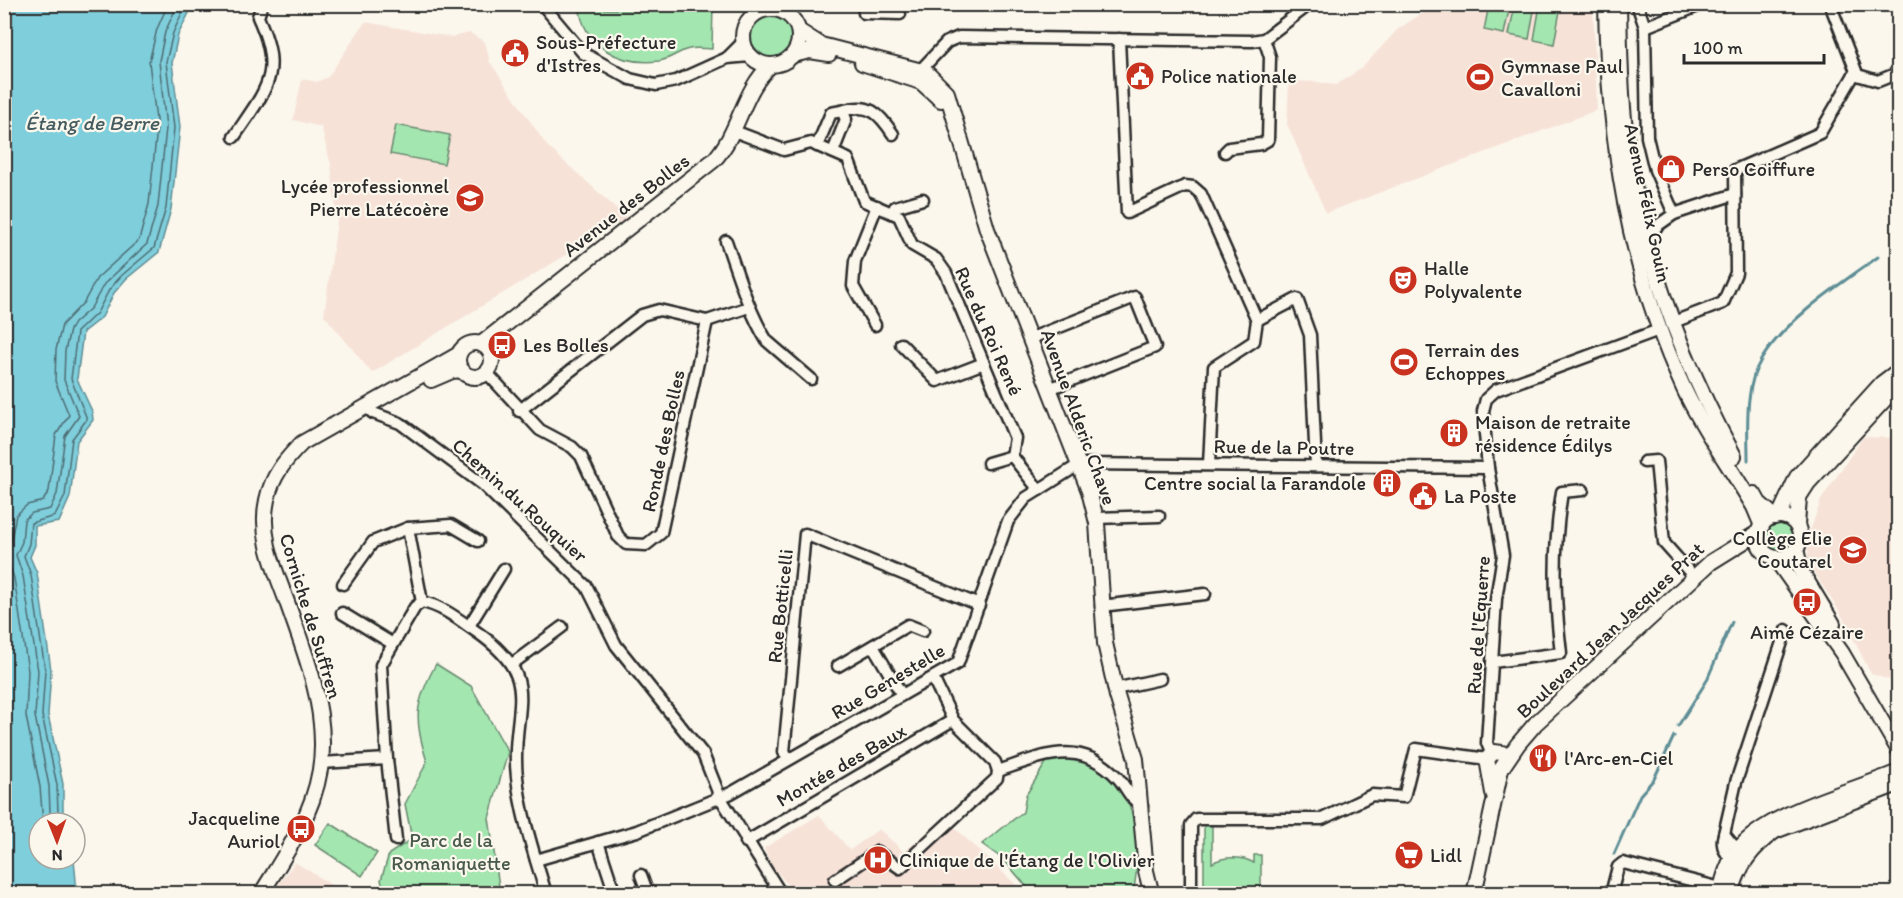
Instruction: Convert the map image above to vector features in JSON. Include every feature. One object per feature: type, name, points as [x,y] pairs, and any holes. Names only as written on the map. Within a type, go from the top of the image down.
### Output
[{"type":"main road","name":"Avenue Félix Gouin","points":[[1606,4],[1607,67],[1617,158],[1629,228],[1659,330],[1685,392],[1754,507],[1761,529]]},
{"type":"main road","name":"Avenue Félix Gouin","points":[[1619,4],[1625,131],[1646,241],[1671,322],[1709,408],[1759,503],[1777,517]]},
{"type":"main road","points":[[769,7],[791,11],[799,31],[799,43],[793,55],[780,64],[771,65],[751,57],[743,42],[745,26],[750,18],[769,7]]},
{"type":"main road","name":"Avenue Alderic Chave","points":[[799,31],[821,45],[916,74]]},
{"type":"main road","name":"Avenue Alderic Chave","points":[[793,55],[820,51],[916,74],[927,73],[947,93],[987,229],[1080,464],[1096,518],[1105,643],[1115,689],[1136,759],[1142,806],[1145,892]]},
{"type":"main road","name":"Avenue des Bolles","points":[[747,97],[751,57]]},
{"type":"main road","name":"Avenue des Bolles","points":[[486,348],[505,325],[700,173],[723,150],[747,97],[761,74],[771,65]]},
{"type":"main road","points":[[370,410],[459,354],[470,344],[486,348],[492,363],[487,373],[476,377],[462,370],[459,364],[459,354]]},
{"type":"main road","points":[[370,410],[439,377],[462,370]]},
{"type":"main road","points":[[1899,371],[1882,383],[1797,477],[1777,517],[1761,529],[1759,539],[1842,653],[1899,749]]},
{"type":"main road","points":[[1769,554],[1789,556],[1796,549],[1800,539],[1797,525],[1799,497],[1808,483],[1899,385]]},
{"type":"main road","name":"Corniche de Suffren","points":[[261,894],[298,836],[311,804],[321,763],[319,701],[270,555],[265,534],[265,514],[272,484],[286,459],[302,443],[370,410]]},
{"type":"main road","points":[[1777,517],[1786,517],[1797,525]]},
{"type":"main road","name":"Boulevard Jean Jacques Prat","points":[[1474,894],[1494,801],[1496,760],[1516,746],[1536,723],[1694,577],[1734,546],[1761,529]]},
{"type":"main road","name":"Boulevard Jean Jacques Prat","points":[[1734,546],[1769,554]]},
{"type":"main road","points":[[1796,549],[1801,571],[1899,734]]},
{"type":"main road","points":[[1724,892],[1737,862],[1746,849],[1775,821],[1899,772]]},
{"type":"main road","points":[[1746,849],[1781,828],[1899,784]]},
{"type":"street","points":[[234,137],[263,91],[272,67],[269,43],[258,17],[262,4]]},
{"type":"street","points":[[542,4],[583,53],[630,79],[656,85],[676,81],[727,58],[743,42]]},
{"type":"street","points":[[863,4],[864,13],[900,14]]},
{"type":"street","points":[[916,74],[947,42],[959,37],[1252,41],[1268,36],[1310,4]]},
{"type":"street","points":[[1637,4],[1645,27],[1647,137],[1655,170],[1674,214]]},
{"type":"street","points":[[1645,27],[1703,4]]},
{"type":"street","points":[[1671,322],[1723,303],[1730,289],[1736,273],[1735,170],[1821,133],[1856,71],[1830,4]]},
{"type":"street","points":[[1225,152],[1229,148],[1262,144],[1268,140],[1270,57],[1268,36]]},
{"type":"street","points":[[1119,39],[1127,213],[1185,186],[1193,187],[1201,194],[1257,320],[1254,341],[1214,367],[1209,464]]},
{"type":"street","points":[[727,58],[751,57]]},
{"type":"street","points":[[1854,74],[1878,81],[1899,73]]},
{"type":"street","points":[[817,146],[831,112],[857,106],[880,114],[893,134]]},
{"type":"street","points":[[833,152],[846,119],[842,111]]},
{"type":"street","points":[[734,130],[784,150],[811,143],[848,159],[864,201],[892,213],[895,207],[923,199]]},
{"type":"street","points":[[1646,241],[1657,226],[1674,214],[1735,194]]},
{"type":"street","points":[[875,325],[853,286],[855,261],[877,206]]},
{"type":"street","name":"Rue du Roi René","points":[[892,213],[899,216],[912,245],[936,259],[946,273],[1015,438],[1012,456]]},
{"type":"street","points":[[726,241],[749,307],[768,341],[811,379]]},
{"type":"street","points":[[1029,339],[1135,297],[1155,347],[1049,389]]},
{"type":"street","points":[[1257,320],[1297,299],[1310,335],[1316,466]]},
{"type":"street","points":[[519,411],[642,315],[659,310],[707,321],[749,307]]},
{"type":"street","name":"Ronde des Bolles","points":[[487,373],[519,411],[540,430],[572,447],[580,456],[618,536],[626,544],[646,545],[654,542],[661,533],[707,321]]},
{"type":"street","name":"Rue de l'Equerre","points":[[1496,760],[1487,743],[1496,599],[1503,555],[1488,468],[1483,398],[1496,390],[1659,330]]},
{"type":"street","points":[[901,344],[937,381],[984,363]]},
{"type":"street","name":"Chemin du Rouquier","points":[[370,410],[400,423],[482,484],[587,587],[616,645],[703,754],[720,798],[781,894]]},
{"type":"street","points":[[988,463],[1012,456],[1039,490]]},
{"type":"street","points":[[1644,462],[1656,462],[1664,543],[1694,577]]},
{"type":"street","name":"Rue de la Poutre","points":[[1080,464],[1488,468]]},
{"type":"street","name":"Rue Genestelle","points":[[536,860],[637,831],[720,798],[958,663],[1008,521],[1026,498],[1080,464]]},
{"type":"street","points":[[1493,662],[1562,654],[1554,591],[1556,535],[1562,492],[1583,490]]},
{"type":"street","points":[[1096,518],[1159,516]]},
{"type":"street","points":[[343,584],[373,542],[408,528],[451,525],[478,541]]},
{"type":"street","points":[[408,528],[422,602]]},
{"type":"street","name":"Rue Botticelli","points":[[789,759],[784,752],[805,534],[979,605]]},
{"type":"street","points":[[469,627],[504,569]]},
{"type":"street","points":[[1101,606],[1205,594]]},
{"type":"street","points":[[396,840],[387,759],[381,665],[415,607],[422,602],[436,605],[497,646],[512,664],[520,685],[517,776],[546,894]]},
{"type":"street","points":[[342,612],[393,644]]},
{"type":"street","points":[[838,666],[908,625],[923,631]]},
{"type":"street","points":[[512,664],[562,627]]},
{"type":"street","points":[[1737,862],[1722,846],[1724,834],[1736,782],[1786,630]]},
{"type":"street","points":[[873,646],[902,696]]},
{"type":"street","points":[[933,678],[953,720],[995,762],[998,771]]},
{"type":"street","points":[[1115,689],[1160,679]]},
{"type":"street","name":"Montée des Baux","points":[[746,842],[953,720]]},
{"type":"street","points":[[1191,894],[1191,825],[1196,819],[1322,819],[1372,795],[1404,797],[1416,749],[1496,760]]},
{"type":"street","points":[[835,880],[877,852],[900,868],[991,785],[998,771],[1044,754],[1066,752],[1083,755],[1118,778],[1132,800],[1142,806]]},
{"type":"street","points":[[321,763],[387,759]]},
{"type":"street","points":[[1724,834],[1728,842],[1746,849]]},
{"type":"street","points":[[598,842],[615,894]]},
{"type":"street","points":[[1611,894],[1618,867],[1623,863],[1724,892]]},
{"type":"street","points":[[641,875],[648,894]]},
{"type":"shaded area","points":[[1435,5],[1593,5],[1597,110],[1326,213],[1287,124],[1289,81],[1336,85],[1362,68],[1398,29]]},
{"type":"shaded area","name":"Lycée professionnel Pierre Latécoère","points":[[365,22],[451,37],[470,33],[485,42],[490,62],[547,146],[627,218],[372,373],[324,315],[337,221],[331,165],[321,127],[293,120],[302,79],[317,82],[328,77]]},
{"type":"shaded area","name":"Collège Elie Coutarel","points":[[1863,437],[1898,438],[1898,659],[1890,680],[1871,674],[1841,614],[1808,563],[1808,537],[1821,500]]},
{"type":"shaded area","name":"Clinique de l'Étang de l'Olivier","points":[[819,815],[850,850],[879,829],[904,852],[944,818],[1025,893],[795,893],[772,866],[764,848]]},
{"type":"shaded area","points":[[295,862],[344,893],[272,893]]},
{"type":"green space","points":[[1515,4],[1535,5],[1529,39],[1509,35]]},
{"type":"green space","points":[[579,5],[594,5],[595,9],[691,10],[691,5],[713,5],[712,49],[689,49],[659,61],[645,62],[618,56],[596,42],[588,32]]},
{"type":"green space","points":[[1489,5],[1510,5],[1504,34],[1484,30]]},
{"type":"green space","points":[[1540,5],[1561,5],[1554,44],[1534,40]]},
{"type":"green space","points":[[769,15],[782,18],[790,24],[793,33],[786,51],[778,56],[769,57],[758,51],[751,41],[751,35],[758,21]]},
{"type":"green space","points":[[396,125],[450,135],[444,164],[390,154]]},
{"type":"green space","points":[[1779,521],[1790,526],[1795,537],[1790,548],[1779,553],[1768,548],[1763,537],[1768,526]]},
{"type":"green space","name":"Parc de la Romaniquette","points":[[436,664],[471,686],[508,752],[489,818],[500,893],[385,893],[381,880],[389,854],[412,839],[405,804],[427,762],[420,734],[418,712],[423,690]]},
{"type":"green space","points":[[1072,758],[1110,776],[1120,786],[1127,799],[1135,831],[1136,865],[1133,893],[1032,893],[1004,860],[982,844],[1023,812],[1026,795],[1047,761]]},
{"type":"green space","points":[[330,823],[377,853],[362,876],[315,845]]},
{"type":"green space","points":[[1204,823],[1212,823],[1212,863],[1233,858],[1254,863],[1254,855],[1261,855],[1261,893],[1204,893]]},
{"type":"water","name":"Étang de Berre","points":[[5,4],[193,5],[178,35],[172,63],[180,127],[171,209],[159,252],[126,279],[114,293],[102,317],[83,332],[77,379],[92,411],[93,420],[77,441],[70,497],[59,522],[35,526],[35,545],[30,557],[37,573],[51,670],[48,715],[63,784],[63,811],[27,811],[27,871],[75,871],[77,893],[5,893]]},
{"type":"waterway","points":[[1748,460],[1749,396],[1761,360],[1771,345],[1799,317],[1878,257]]},
{"type":"waterway","points":[[1678,726],[1706,682],[1732,622]]},
{"type":"waterway","points":[[1614,854],[1640,795],[1654,779],[1674,736]]},
{"type":"place","name":"Sous-Préfecture d'Istres","points":[[515,53]]},
{"type":"place","name":"Police nationale","points":[[1140,76]]},
{"type":"place","name":"Gymnase Paul Cavalloni","points":[[1480,77]]},
{"type":"place","name":"Perso Coiffure","points":[[1671,169]]},
{"type":"place","name":"Lycée professionnel Pierre Latécoère","points":[[470,198]]},
{"type":"place","name":"Halle Polyvalente","points":[[1403,280]]},
{"type":"place","name":"Les Bolles","points":[[502,345]]},
{"type":"place","name":"Terrain des Echoppes","points":[[1404,362]]},
{"type":"place","name":"Maison de retraite résidence Édilys","points":[[1454,433]]},
{"type":"place","name":"Centre social la Farandole","points":[[1387,483]]},
{"type":"place","name":"La Poste","points":[[1423,496]]},
{"type":"place","name":"Collège Elie Coutarel","points":[[1853,550]]},
{"type":"place","name":"Aimé Cézaire","points":[[1807,602]]},
{"type":"place","name":"l'Arc-en-Ciel","points":[[1543,758]]},
{"type":"place","name":"Jacqueline Auriol","points":[[301,829]]},
{"type":"place","name":"Lidl","points":[[1409,855]]},
{"type":"place","name":"Clinique de l'Étang de l'Olivier","points":[[878,860]]}]
